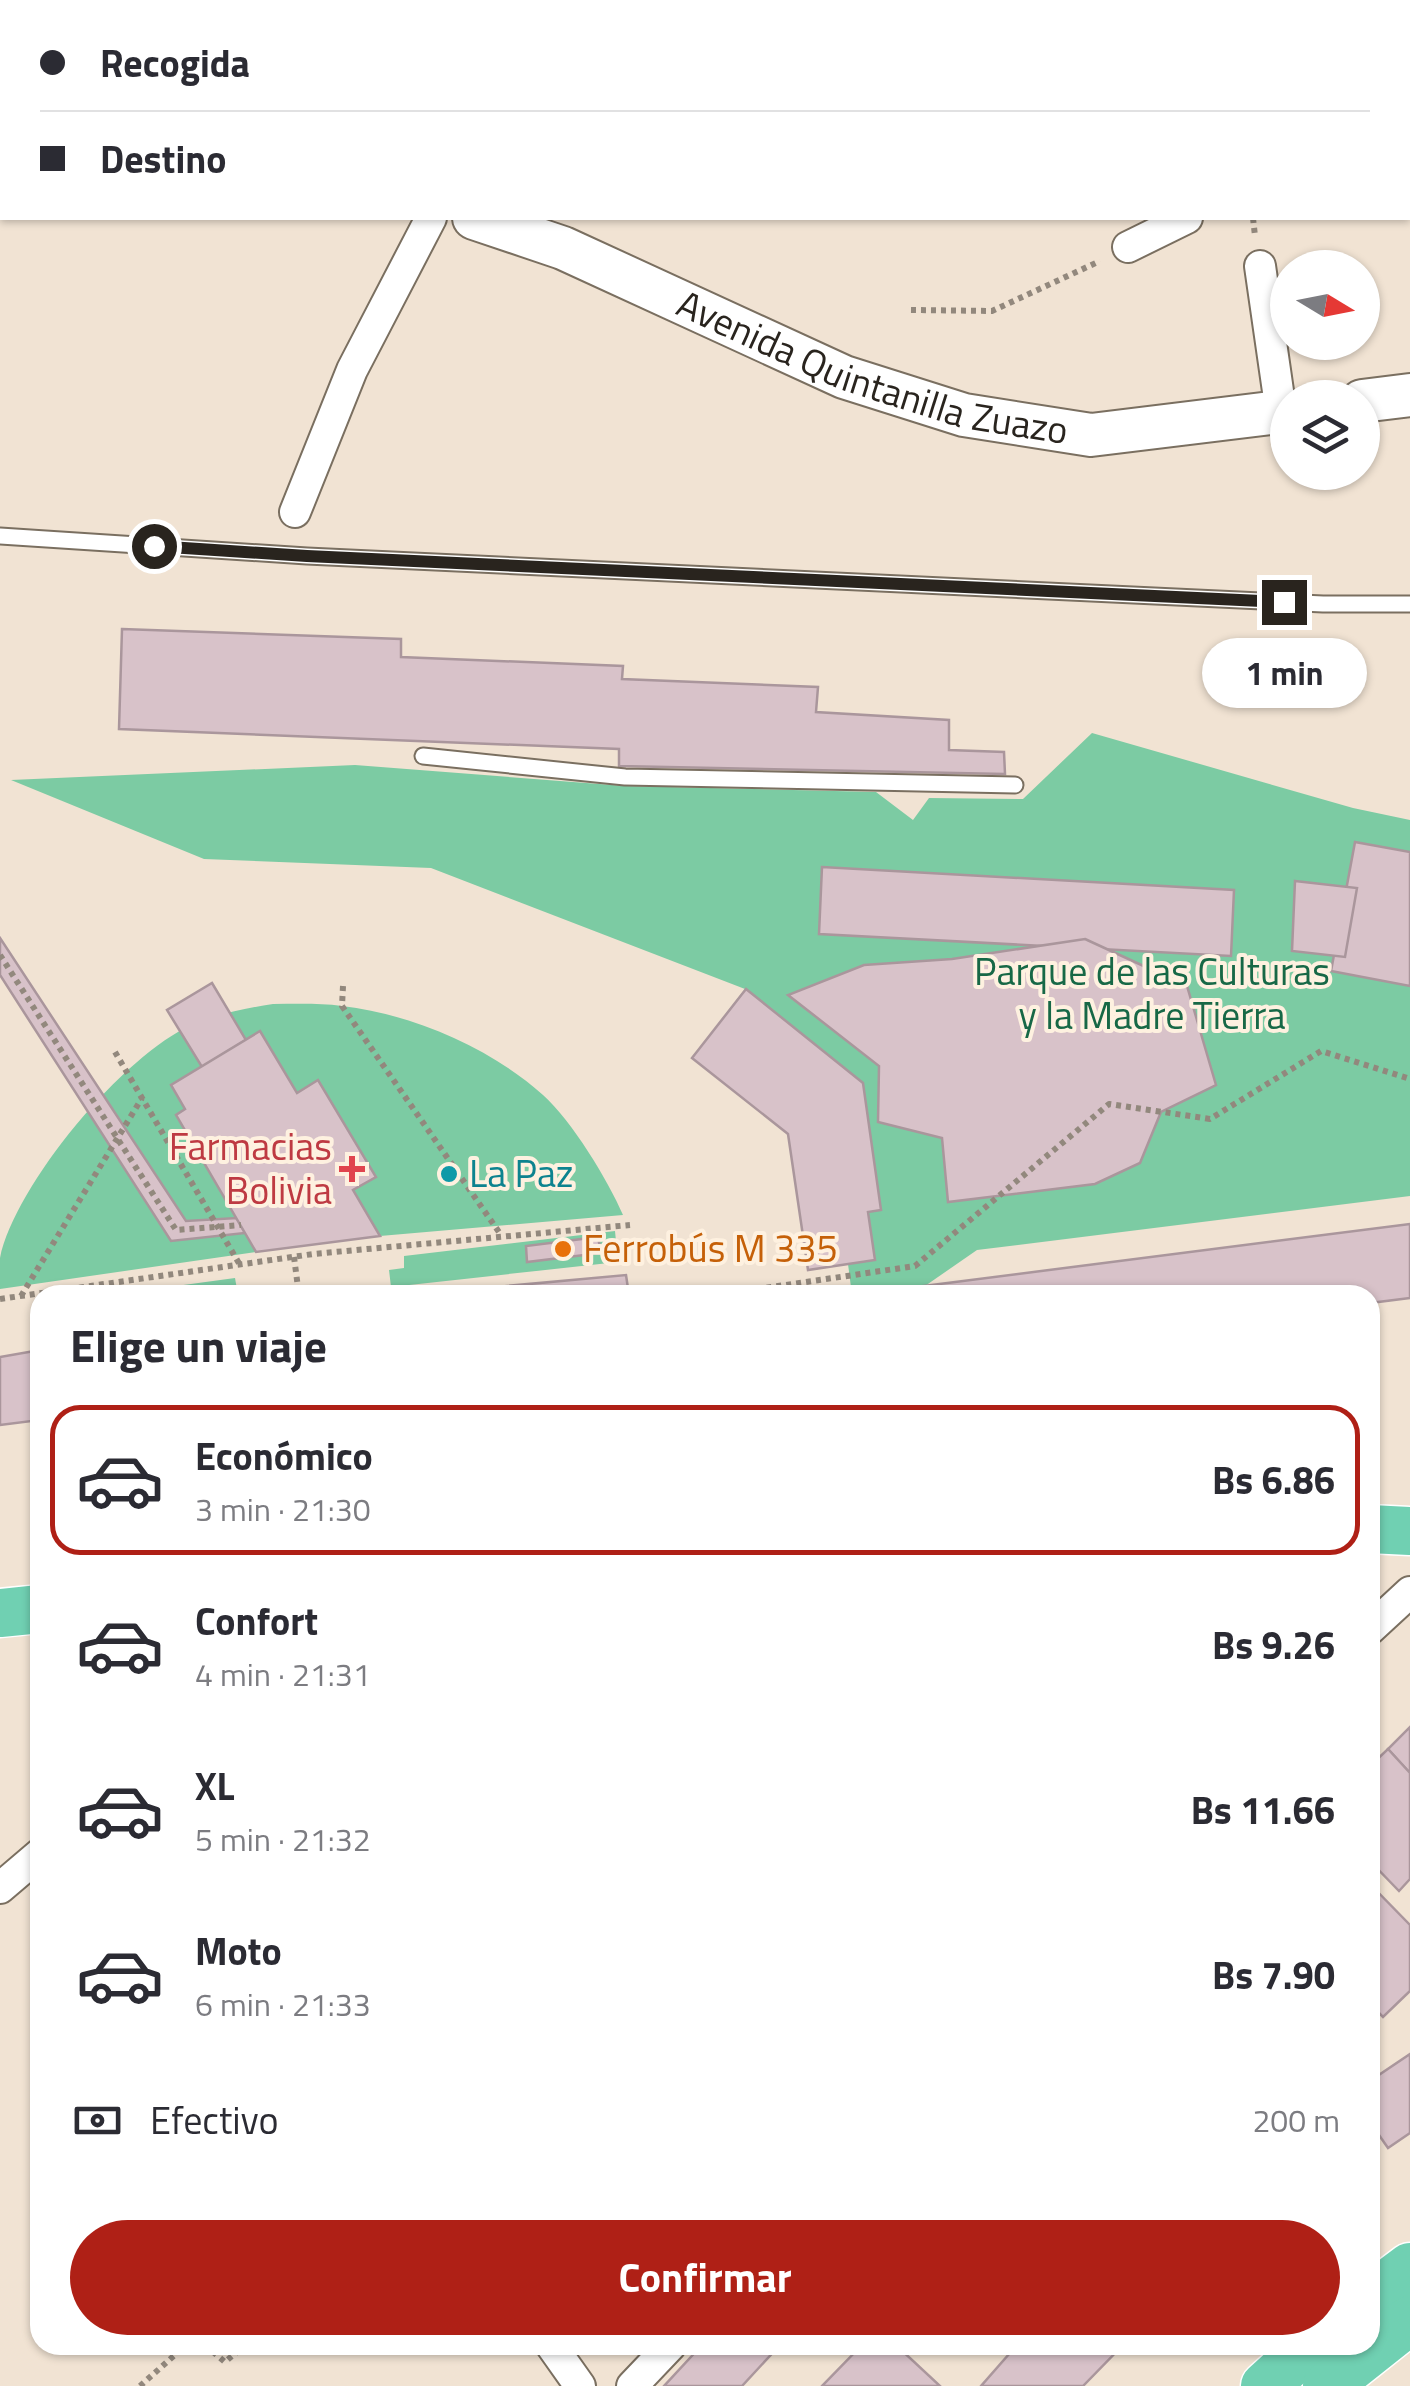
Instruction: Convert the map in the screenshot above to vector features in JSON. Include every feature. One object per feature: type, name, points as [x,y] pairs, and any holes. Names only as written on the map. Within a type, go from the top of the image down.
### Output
[{"type":"main road","name":"Avenida Quintanilla Zuazo","points":[[480,220],[563,248],[844,377],[964,415],[1090,435],[1270,413]]},
{"type":"main road","points":[[1380,398],[1410,394]]},
{"type":"main road","points":[[1380,1529],[1410,1531]]},
{"type":"main road","points":[[0,1613],[30,1609]]},
{"type":"main road","points":[[1380,2289],[1410,2266]]},
{"type":"main road","points":[[1380,2344],[1410,2320]]},
{"type":"main road","points":[[1264,2386],[1299,2355]]},
{"type":"main road","points":[[1328,2386],[1367,2355]]},
{"type":"street","points":[[295,512],[352,370],[431,220]]},
{"type":"street","points":[[1128,247],[1183,220]]},
{"type":"street","points":[[1260,266],[1279,380]]},
{"type":"street","points":[[1380,1620],[1410,1592]]},
{"type":"street","points":[[0,1888],[30,1862]]},
{"type":"street","points":[[558,2355],[580,2386]]},
{"type":"street","points":[[632,2386],[661,2355]]},
{"type":"lane","points":[[0,536],[307,556],[1323,604],[1410,604]]},
{"type":"lane","points":[[422,756],[625,777],[1015,785]]},
{"type":"path","points":[[911,310],[992,311],[1128,247]]},
{"type":"path","points":[[0,955],[176,1230],[241,1225]]},
{"type":"path","points":[[343,986],[342,1006],[501,1235]]},
{"type":"path","points":[[786,1285],[916,1266],[1108,1104],[1210,1119],[1321,1051],[1410,1078]]},
{"type":"path","points":[[116,1052],[240,1265]]},
{"type":"path","points":[[20,1297],[142,1098]]},
{"type":"path","points":[[102,1285],[294,1257],[630,1225]]},
{"type":"path","points":[[294,1257],[297,1285]]},
{"type":"path","points":[[0,1299],[30,1296]]},
{"type":"path","points":[[140,2386],[175,2355]]},
{"type":"green space","name":"Parque de las Culturas y la Madre Tierra","points":[[1092,733],[1353,808],[1410,820],[1410,1196],[977,1250],[926,1285],[851,1285],[848,1264],[808,1270],[788,1134],[692,1058],[745,989],[431,868],[204,859],[11,780],[355,765],[625,786],[876,792],[913,820],[929,798],[1023,799]]},
{"type":"green space","points":[[273,1004],[369,1010],[423,1025],[500,1062],[543,1095],[566,1120],[599,1169],[623,1215],[380,1236],[353,1190],[375,1176],[319,1081],[297,1093],[260,1032],[171,1086],[185,1109],[176,1116],[256,1252],[0,1289],[0,1258],[27,1195],[49,1160],[105,1092],[135,1063],[192,1025]]},
{"type":"green space","points":[[615,1231],[618,1262],[391,1285],[389,1270],[404,1268],[404,1256]]},
{"type":"green space","points":[[235,1278],[236,1285],[184,1285]]},
{"type":"building","points":[[122,629],[401,639],[401,657],[623,666],[622,679],[818,687],[816,712],[949,720],[949,750],[1004,752],[1005,774],[619,766],[619,749],[119,729]]},
{"type":"building","points":[[1355,842],[1410,852],[1410,986],[1331,971]]},
{"type":"building","points":[[822,867],[1234,890],[1231,956],[819,934]]},
{"type":"building","points":[[1295,881],[1357,888],[1345,957],[1292,951]]},
{"type":"building","points":[[0,938],[186,1221],[237,1218],[245,1233],[171,1241],[0,975]]},
{"type":"building","points":[[1085,939],[1187,986],[1216,1085],[1161,1112],[1140,1163],[1095,1184],[948,1202],[942,1138],[878,1122],[879,1066],[788,995],[864,965],[952,959]]},
{"type":"building","points":[[212,983],[246,1040],[202,1067],[167,1010]]},
{"type":"building","points":[[746,989],[863,1083],[881,1210],[868,1212],[875,1260],[808,1270],[788,1134],[692,1058]]},
{"type":"building","points":[[260,1031],[297,1093],[318,1080],[376,1177],[353,1190],[380,1236],[256,1252],[176,1115],[185,1109],[171,1085]]},
{"type":"building","points":[[1410,1224],[1410,1298],[1380,1302],[1380,1285],[931,1285]]},
{"type":"building","name":"Ferrobús M 335","points":[[598,1237],[601,1253],[527,1262],[526,1246]]},
{"type":"building","points":[[626,1275],[628,1285],[518,1285]]},
{"type":"building","points":[[30,1352],[30,1421],[0,1425],[0,1357]]},
{"type":"building","points":[[1410,1727],[1410,1773],[1388,1749]]},
{"type":"building","points":[[1388,1749],[1410,1773],[1410,1879],[1399,1891],[1380,1871],[1380,1757]]},
{"type":"building","points":[[1380,1894],[1410,1925],[1410,1991],[1383,2017]]},
{"type":"building","points":[[1410,2054],[1410,2133],[1388,2148],[1380,2136],[1380,2074]]},
{"type":"building","points":[[693,2355],[771,2355],[742,2386],[664,2386]]},
{"type":"building","points":[[852,2355],[907,2355],[940,2386],[822,2386]]},
{"type":"building","points":[[1008,2355],[1113,2355],[1083,2386],[981,2386]]},
{"type":"place","name":"Farmacias Bolivia","points":[[352,1169]]},
{"type":"place","name":"La Paz","points":[[449,1174]]},
{"type":"place","name":"Ferrobús M 335","points":[[563,1249]]},
{"type":"route","points":[[154,546],[1284,602]]}]
